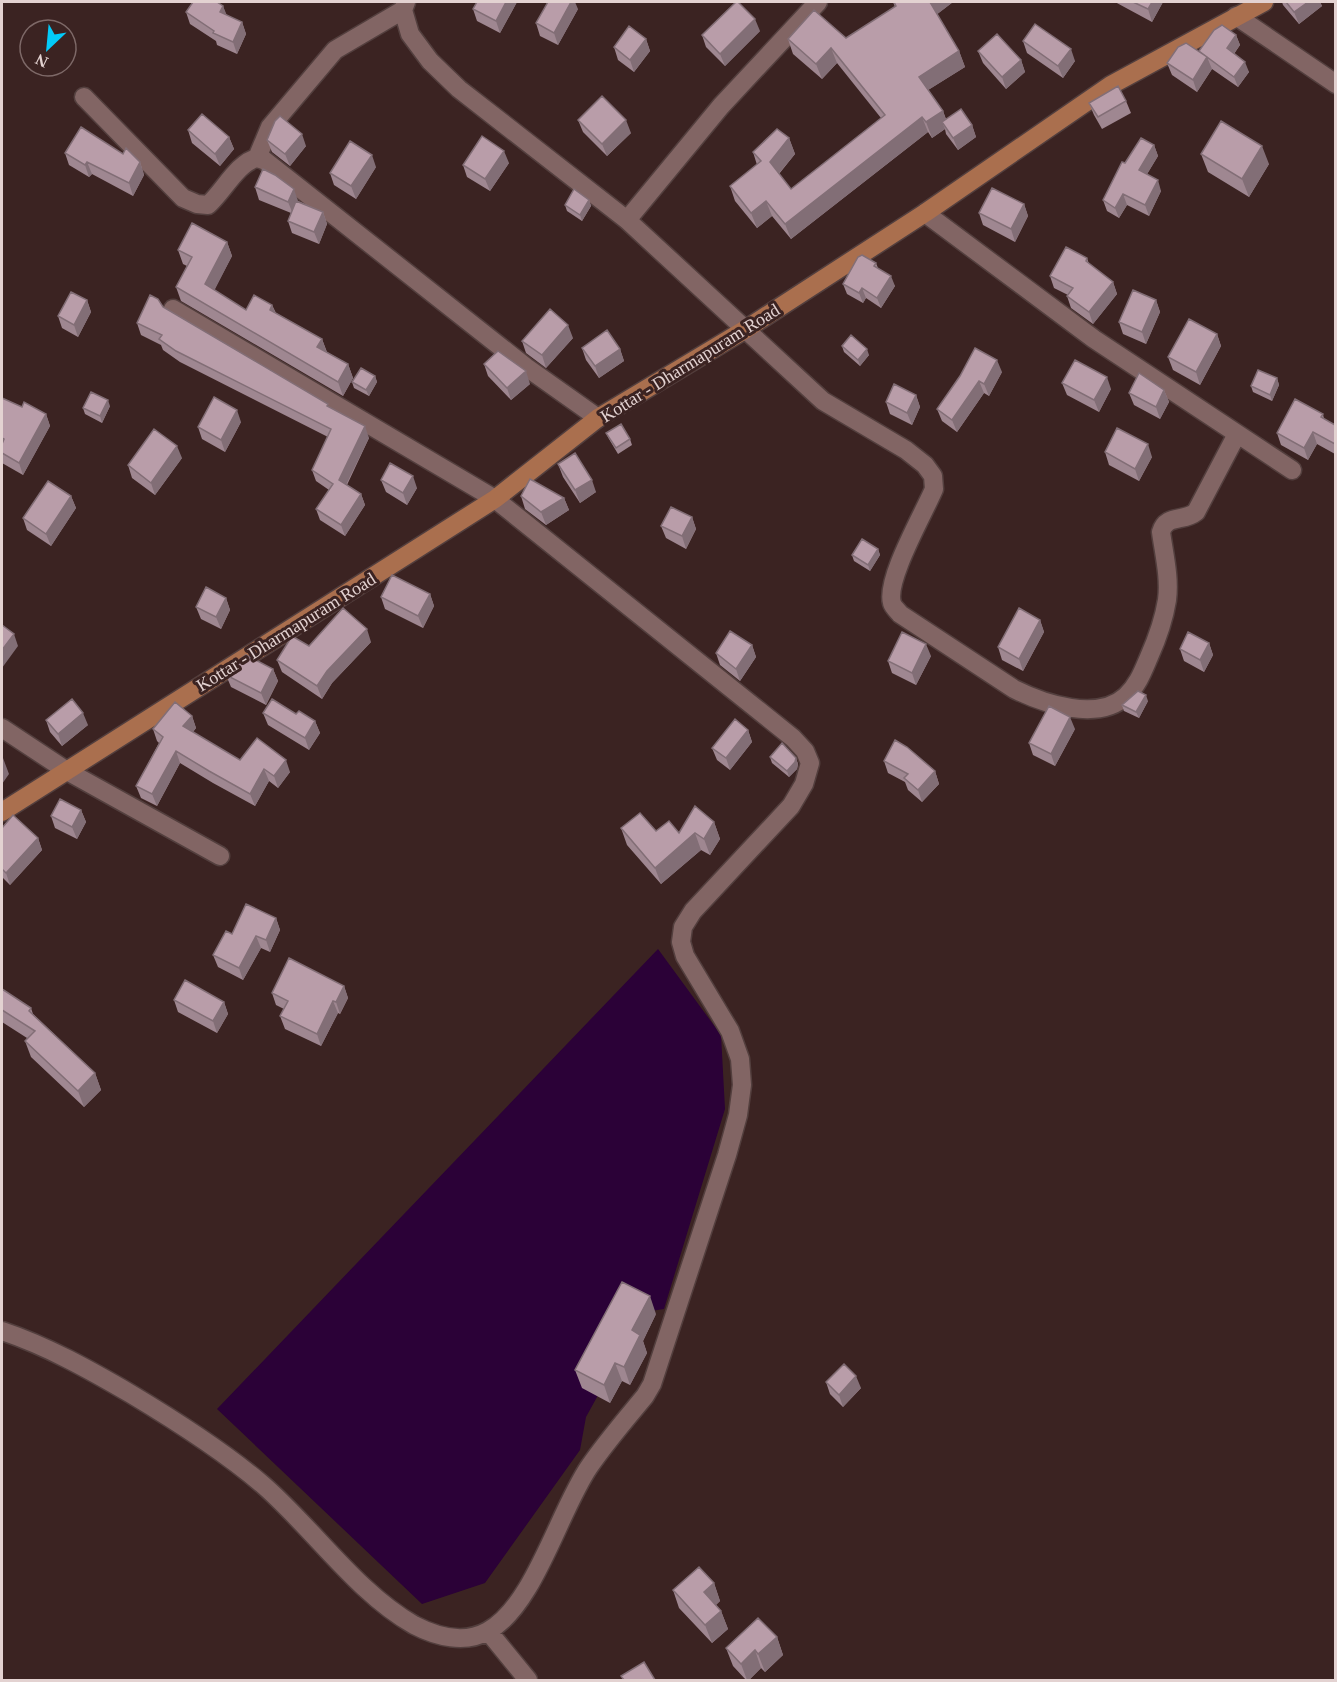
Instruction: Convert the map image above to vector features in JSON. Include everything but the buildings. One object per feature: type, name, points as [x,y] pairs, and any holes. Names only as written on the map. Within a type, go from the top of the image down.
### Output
[{"type":"main road","name":"Kottar - Dharmapuram Road","points":[[2,812],[495,499],[598,418],[746,329],[925,213],[1111,85],[1263,2]]},
{"type":"street","points":[[627,220],[721,106],[818,2]]},
{"type":"street","points":[[257,158],[270,127],[335,50],[404,6],[410,34],[430,61],[459,89],[627,220],[823,401],[906,450],[925,465],[933,476],[934,489],[896,572],[892,604],[900,614],[1031,698],[1076,709],[1105,707],[1118,703],[1137,684],[1155,643],[1167,600],[1162,527],[1167,521],[1191,516],[1196,512],[1237,434]]},
{"type":"street","points":[[1236,16],[1335,84]]},
{"type":"street","points":[[84,97],[183,198],[197,204],[208,205],[245,163],[257,158],[264,160],[526,367],[598,418]]},
{"type":"street","points":[[925,213],[1094,339],[1292,470]]},
{"type":"street","points":[[2,1331],[34,1341],[180,1423],[262,1484],[383,1604],[415,1625],[440,1636],[466,1638],[488,1631],[505,1617],[519,1600],[589,1467],[652,1384],[727,1155],[738,1114],[742,1085],[740,1059],[730,1031],[685,956],[681,942],[683,927],[693,911],[791,806],[804,784],[810,763],[805,751],[793,738],[495,499],[173,309]]},
{"type":"street","points":[[2,728],[67,771],[220,856]]},
{"type":"street","points":[[488,1631],[528,1680]]},
{"type":"shaded area","points":[[658,949],[721,1035],[725,1109],[664,1309],[644,1312],[586,1417],[580,1450],[485,1583],[422,1604],[217,1409]]}]
